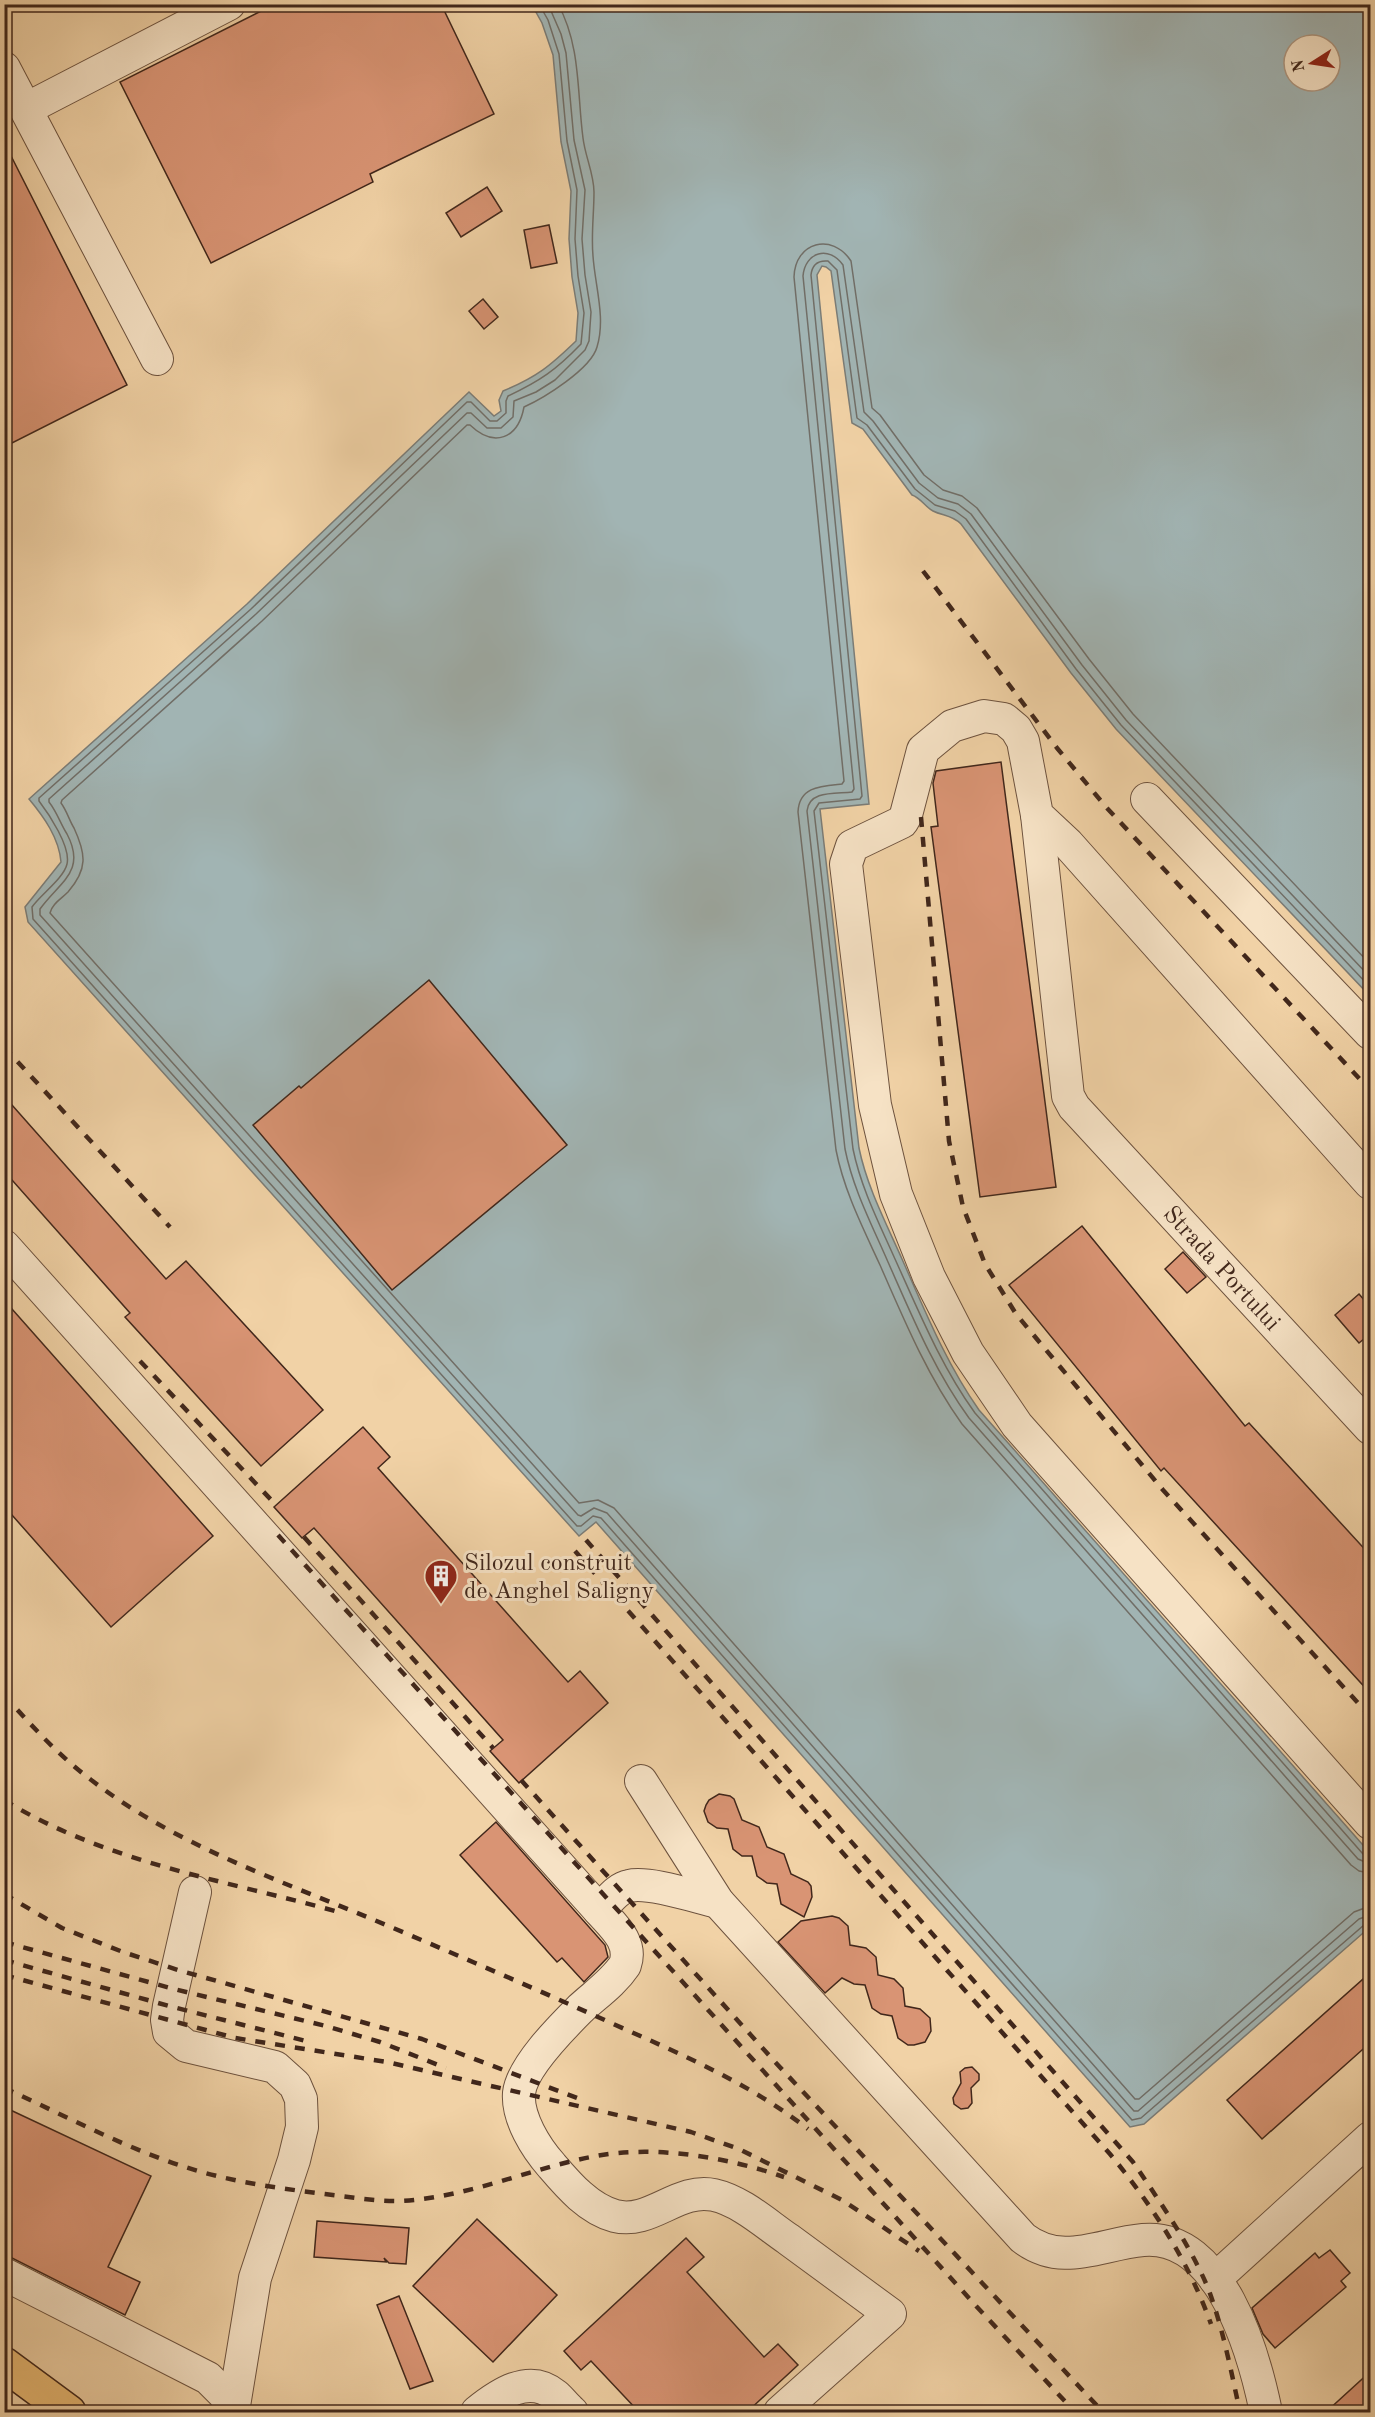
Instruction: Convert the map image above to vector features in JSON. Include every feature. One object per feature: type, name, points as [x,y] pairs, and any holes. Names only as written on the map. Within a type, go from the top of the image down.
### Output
[{"type":"main road","points":[[4,2364],[69,2412]]},
{"type":"lane","points":[[26,109],[229,4]]},
{"type":"lane","points":[[4,68],[158,359]]},
{"type":"lane","points":[[1371,1183],[1068,844],[1037,814],[1023,741],[1016,729],[1004,719],[984,716],[952,726],[923,750],[906,815],[902,822],[852,846],[846,864],[875,1105],[896,1194],[929,1277],[963,1344],[1017,1425],[1371,1822]]},
{"type":"lane","points":[[1147,799],[1371,1033]]},
{"type":"lane","name":"Strada Portului","points":[[1037,814],[1068,1096],[1074,1107],[1371,1428]]},
{"type":"lane","points":[[4,1245],[599,1910],[625,1943],[628,1957],[625,1965],[580,2009],[535,2059],[524,2077],[519,2091],[520,2102],[536,2145],[546,2160],[593,2207],[616,2217],[642,2216],[688,2196],[713,2194],[726,2199],[772,2228],[890,2314],[780,2412]]},
{"type":"lane","points":[[641,1781],[718,1902],[1023,2238],[1036,2248],[1066,2254],[1153,2239],[1172,2244],[1192,2256],[1215,2279],[1228,2297],[1250,2347],[1266,2412]]},
{"type":"lane","points":[[599,1910],[620,1890],[628,1886],[651,1887],[718,1902]]},
{"type":"lane","points":[[195,1892],[169,2006],[167,2020],[169,2032],[186,2046],[276,2067],[295,2085],[301,2098],[303,2113],[294,2160],[255,2278],[233,2412]]},
{"type":"lane","points":[[1215,2279],[1371,2138]]},
{"type":"lane","points":[[4,2274],[208,2378],[225,2395],[233,2412]]},
{"type":"lane","points":[[477,2412],[515,2387],[532,2385],[554,2393],[572,2412]]},
{"type":"water","points":[[532,5],[1370,5],[1370,996],[1116,729],[1071,673],[961,524],[951,517],[933,511],[912,495],[863,429],[852,423],[831,271],[822,266],[817,275],[869,804],[820,809],[859,1148],[867,1177],[883,1218],[937,1336],[956,1374],[979,1410],[1370,1853],[1370,1927],[1144,2124],[1130,2127],[596,1522],[579,1536],[28,922],[25,907],[61,862],[54,836],[29,799],[247,604],[469,392],[494,416],[501,411],[499,400],[503,391],[542,370],[576,341],[578,313],[569,239],[571,191],[561,142],[553,55],[542,23]]},
{"type":"building","points":[[275,4],[441,4],[494,114],[370,174],[373,182],[211,263],[120,82]]},
{"type":"building","points":[[4,142],[127,385],[4,447]]},
{"type":"building","points":[[487,187],[502,211],[461,237],[446,213]]},
{"type":"building","points":[[549,225],[557,263],[531,268],[524,230]]},
{"type":"building","points":[[483,299],[498,317],[484,329],[469,311]]},
{"type":"building","points":[[1001,762],[1056,1187],[980,1197],[931,827],[938,826],[933,783],[936,771]]},
{"type":"building","points":[[429,980],[567,1145],[392,1290],[253,1125],[299,1086],[301,1088]]},
{"type":"building","points":[[4,1096],[166,1279],[186,1261],[323,1410],[261,1466],[125,1317],[130,1313],[4,1171]]},
{"type":"building","points":[[1082,1226],[1245,1426],[1249,1423],[1371,1556],[1371,1694],[1164,1468],[1161,1471],[1009,1285]]},
{"type":"building","points":[[1183,1252],[1206,1277],[1187,1293],[1165,1269]]},
{"type":"building","points":[[1359,1294],[1371,1308],[1371,1333],[1359,1343],[1335,1315]]},
{"type":"building","points":[[4,1300],[213,1536],[111,1627],[4,1506]]},
{"type":"building","name":"Silozul construit de Anghel Saligny","points":[[363,1427],[390,1457],[378,1468],[568,1682],[580,1671],[608,1703],[519,1783],[490,1751],[503,1740],[314,1528],[302,1538],[274,1507]]},
{"type":"building","points":[[719,1794],[734,1799],[742,1820],[759,1827],[767,1847],[784,1854],[791,1874],[808,1882],[811,1886],[812,1897],[804,1917],[781,1904],[777,1884],[767,1883],[757,1876],[752,1856],[742,1856],[733,1849],[728,1829],[717,1828],[708,1822],[704,1811],[706,1805],[709,1800]]},
{"type":"building","points":[[496,1822],[605,1945],[608,1957],[584,1982],[562,1958],[557,1962],[460,1855]]},
{"type":"building","points":[[832,1916],[839,1918],[848,1926],[850,1945],[866,1948],[876,1957],[878,1975],[894,1979],[903,1988],[905,2006],[920,2009],[930,2018],[931,2031],[925,2042],[908,2045],[898,2038],[892,2016],[881,2014],[872,2008],[865,1985],[854,1984],[842,1978],[825,1993],[778,1942],[801,1921]]},
{"type":"building","points":[[1371,1972],[1371,2042],[1262,2139],[1227,2100]]},
{"type":"building","points":[[972,2067],[979,2074],[979,2080],[971,2088],[972,2103],[968,2108],[961,2109],[954,2104],[953,2098],[961,2083],[960,2072]]},
{"type":"building","points":[[4,2107],[151,2176],[108,2267],[140,2282],[125,2315],[4,2256]]},
{"type":"building","points":[[477,2219],[557,2295],[493,2362],[413,2286]]},
{"type":"building","points":[[317,2221],[409,2228],[406,2264],[389,2263],[384,2258],[386,2262],[314,2257]]},
{"type":"building","points":[[686,2238],[704,2257],[687,2272],[764,2357],[778,2344],[798,2365],[747,2412],[639,2412],[591,2361],[581,2370],[564,2351]]},
{"type":"building","points":[[1330,2250],[1350,2273],[1341,2281],[1346,2287],[1275,2348],[1263,2334],[1252,2308],[1315,2253],[1319,2258]]},
{"type":"building","points":[[399,2296],[433,2381],[410,2389],[377,2305]]},
{"type":"building","points":[[1371,2371],[1371,2412],[1326,2412]]},
{"type":"railway","points":[[923,571],[1057,748],[1106,807],[1370,1090]]},
{"type":"railway","points":[[921,817],[949,1141],[963,1207],[985,1264],[1016,1314],[1163,1490],[1370,1716]]},
{"type":"railway","points":[[4,1047],[170,1227]]},
{"type":"railway","points":[[140,1361],[276,1505]]},
{"type":"railway","points":[[278,1535],[977,2307],[1075,2412]]},
{"type":"railway","points":[[304,1537],[493,1748]]},
{"type":"railway","points":[[586,1540],[1133,2162],[1183,2239],[1208,2288],[1222,2334],[1240,2412]]},
{"type":"railway","points":[[575,1551],[1110,2154],[1168,2235],[1192,2278],[1211,2324]]},
{"type":"railway","points":[[4,1695],[78,1770],[122,1802],[189,1841],[687,2057],[737,2082],[808,2129]]},
{"type":"railway","points":[[521,1780],[776,2063],[1103,2412]]},
{"type":"railway","points":[[4,1800],[43,1821],[124,1854],[208,1879],[335,1911]]},
{"type":"railway","points":[[4,1894],[62,1928],[123,1952],[178,1970],[422,2039],[577,2098]]},
{"type":"railway","points":[[4,1942],[174,1989],[326,2026],[380,2042],[446,2068]]},
{"type":"railway","points":[[4,1960],[306,2041]]},
{"type":"railway","points":[[4,1975],[235,2038],[387,2062],[691,2132],[739,2149],[842,2200],[919,2251]]},
{"type":"railway","points":[[4,2088],[134,2148],[197,2171],[233,2180],[361,2199],[397,2201],[448,2195],[571,2161],[619,2153],[691,2155],[739,2164],[784,2177]]},
{"type":"place","name":"Silozul construit de Anghel Saligny","points":[[441,1605]]}]
